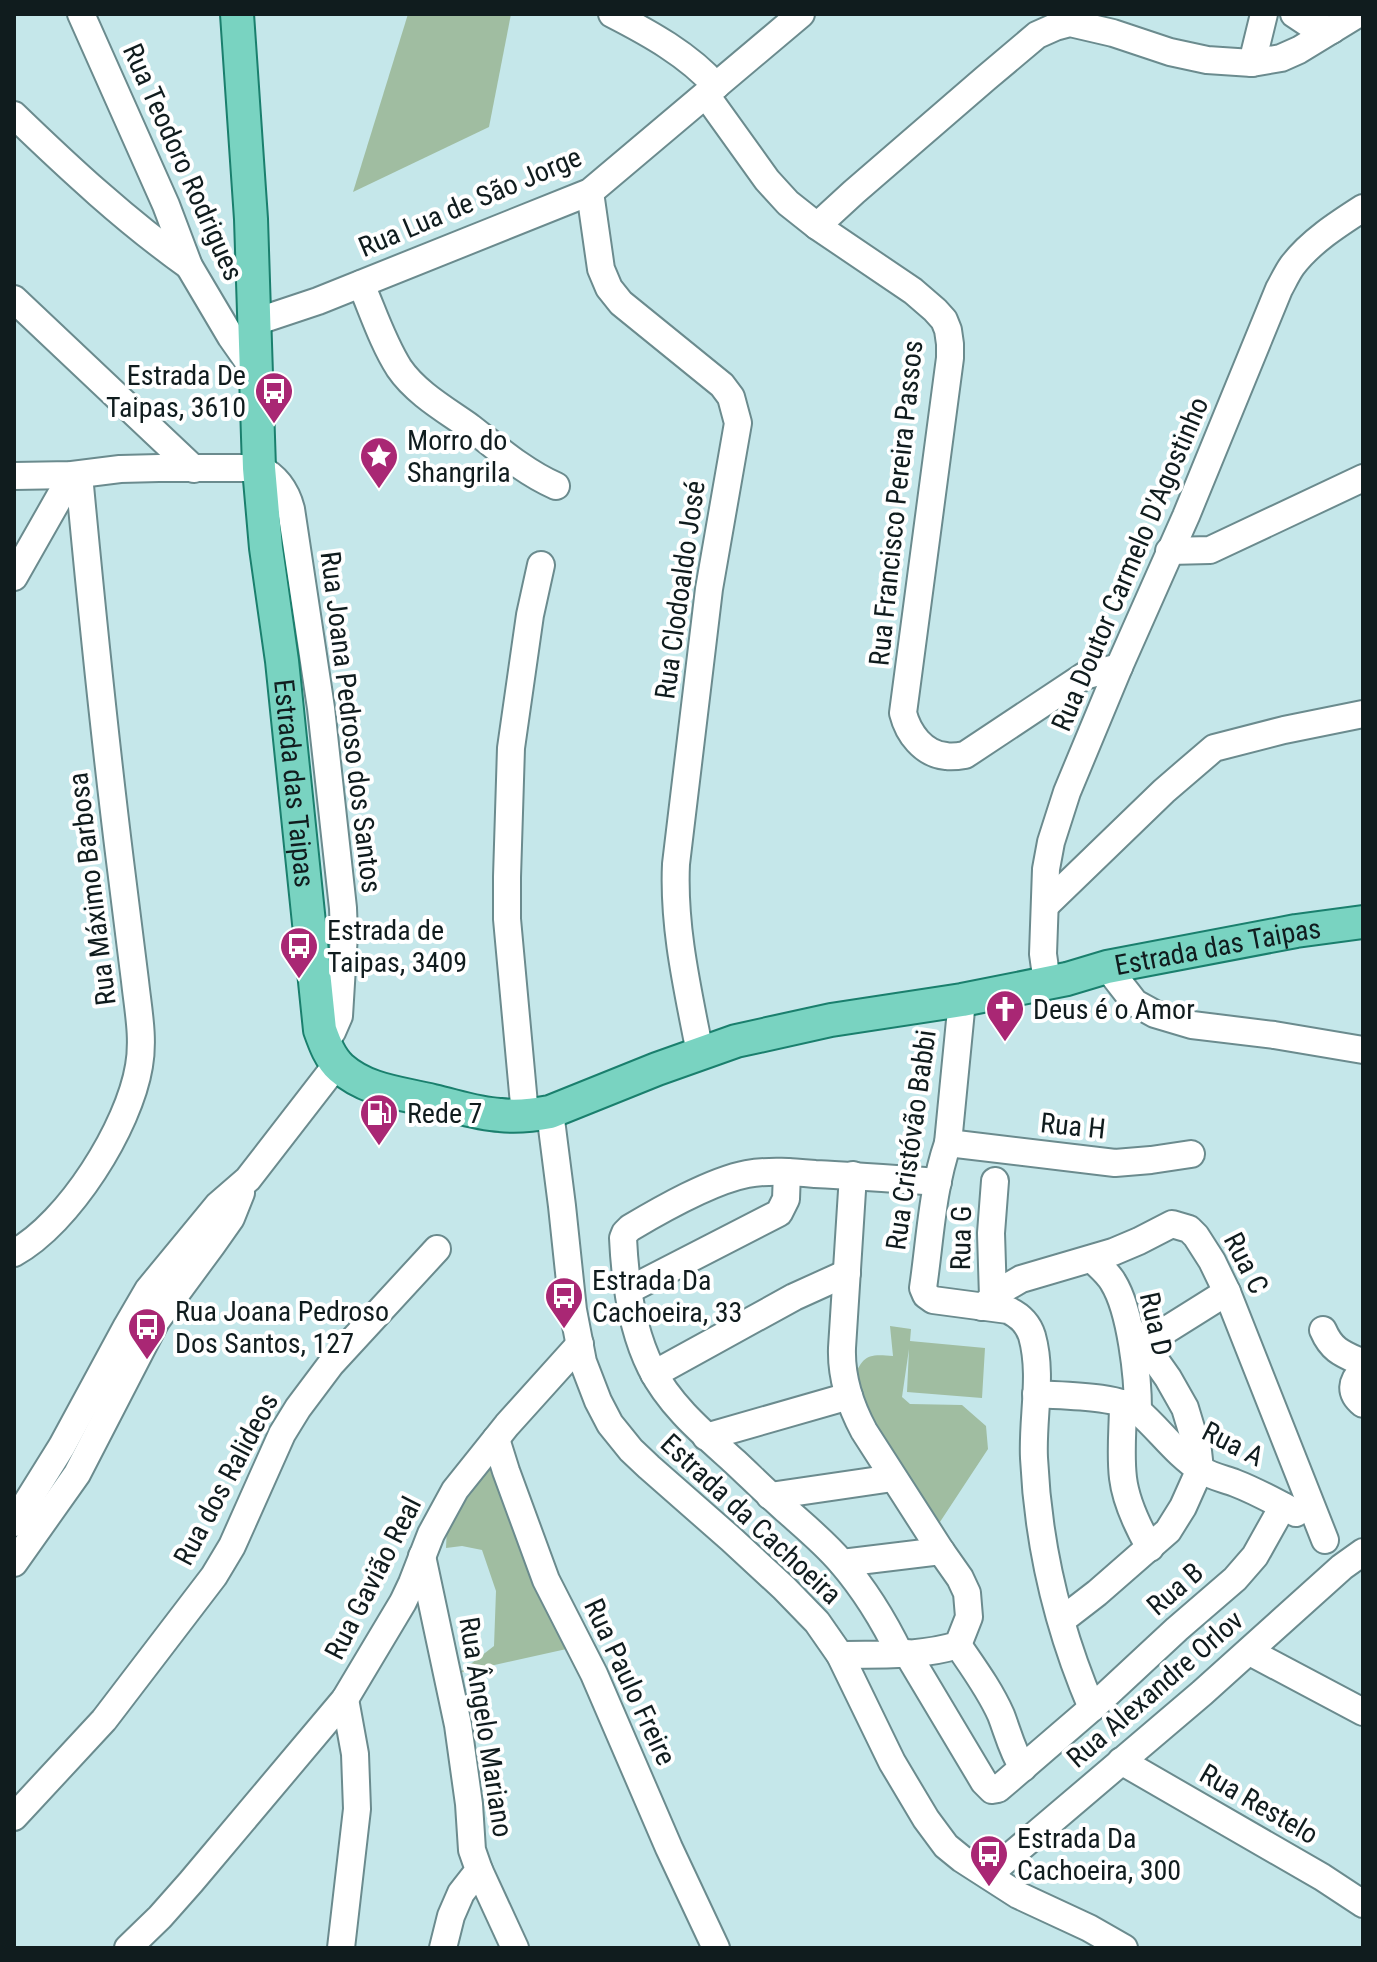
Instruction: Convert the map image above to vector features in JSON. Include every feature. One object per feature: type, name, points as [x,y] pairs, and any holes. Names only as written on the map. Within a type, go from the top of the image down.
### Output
[{"type":"main road","name":"Estrada das Taipas","points":[[237,14],[251,219],[259,468],[266,548],[282,661],[317,1004],[330,1052],[356,1079],[385,1091],[497,1115],[538,1114],[736,1041],[831,1020],[962,1000],[1067,979],[1107,967],[1296,931],[1363,922]]},
{"type":"street","name":"Rua Teodoro Rodrigues","points":[[81,14],[166,205],[189,266],[257,374]]},
{"type":"street","name":"Rua Francisco Pereira Passos","points":[[612,14],[653,23],[711,91],[767,180],[788,203],[913,291],[944,320],[950,358],[903,713],[907,728],[934,753],[947,757],[965,755],[1084,676],[1119,667]]},
{"type":"street","name":"Rua Lua de São Jorge","points":[[255,322],[318,301],[590,192],[801,14]]},
{"type":"street","points":[[1252,63],[1264,14]]},
{"type":"street","points":[[1294,14],[1312,26],[1332,30]]},
{"type":"street","points":[[817,226],[996,69],[1037,35],[1055,27],[1070,23],[1170,52],[1207,60],[1252,63],[1281,58],[1299,50],[1358,14]]},
{"type":"street","points":[[14,115],[117,211],[189,266]]},
{"type":"street","name":"Rua Clodoaldo José","points":[[590,192],[601,269],[609,288],[621,303],[722,385],[731,397],[738,423],[709,589],[676,864],[675,903],[700,1053]]},
{"type":"street","name":"Rua Doutor Carmelo D'Agostinho","points":[[1047,983],[1043,954],[1046,869],[1067,792],[1186,516],[1279,289],[1292,266],[1350,225],[1363,208]]},
{"type":"street","points":[[361,284],[395,361],[419,390],[522,466],[556,486]]},
{"type":"street","points":[[14,299],[194,469]]},
{"type":"street","points":[[14,476],[75,475],[120,469],[259,468]]},
{"type":"street","points":[[14,577],[75,475]]},
{"type":"street","name":"Rua Máximo Barbosa","points":[[14,1253],[51,1226],[93,1172],[121,1120],[140,1064],[139,1013],[75,475]]},
{"type":"street","points":[[1169,551],[1210,550],[1363,478]]},
{"type":"street","name":"Estrada da Cachoeira","points":[[541,565],[530,615],[513,733],[507,908],[538,1114],[589,1381],[619,1437],[817,1622],[840,1655],[892,1762],[946,1846],[1018,1895],[1124,1948]]},
{"type":"street","points":[[1046,905],[1214,748],[1363,714]]},
{"type":"street","points":[[1107,967],[1135,1003],[1155,1014],[1192,1025],[1363,1050]]},
{"type":"street","name":"Rua Cristóvão Babbi","points":[[962,1000],[948,1143],[938,1182],[923,1288],[933,1300],[988,1302]]},
{"type":"street","points":[[14,1563],[72,1482],[156,1321],[231,1218],[248,1179],[330,1052]]},
{"type":"street","name":"Rua H","points":[[948,1143],[1115,1163],[1191,1154]]},
{"type":"street","points":[[904,1654],[875,1607],[842,1563],[706,1437],[674,1403],[654,1374],[634,1320],[623,1238],[630,1228],[671,1205],[747,1174],[787,1172],[938,1182]]},
{"type":"street","points":[[629,1290],[779,1213],[786,1199],[787,1172]]},
{"type":"street","points":[[853,1175],[842,1368],[857,1418],[967,1593],[969,1617],[958,1645]]},
{"type":"street","points":[[14,1523],[23,1492],[62,1446],[148,1290],[218,1205],[248,1179]]},
{"type":"street","name":"Rua G","points":[[988,1302],[995,1181]]},
{"type":"street","name":"Rua C","points":[[988,1302],[1009,1285],[1033,1274],[1092,1259],[1139,1241],[1167,1225],[1189,1229],[1212,1261],[1227,1292],[1325,1540]]},
{"type":"street","name":"Rua dos Ralideos","points":[[14,1817],[104,1720],[214,1576],[232,1546],[272,1454],[298,1408],[331,1364],[437,1249]]},
{"type":"street","name":"Rua D","points":[[1092,1259],[1113,1282],[1137,1336],[1138,1395],[1130,1407],[1121,1458],[1123,1482],[1134,1519],[1150,1548]]},
{"type":"street","points":[[654,1374],[794,1297],[847,1273]]},
{"type":"street","points":[[1062,1620],[1168,1531],[1200,1469],[1185,1408],[1168,1378],[1137,1336],[1227,1292]]},
{"type":"street","points":[[988,1302],[1017,1314],[1028,1327],[1034,1344],[1036,1394],[1033,1433],[1042,1541],[1075,1669],[1092,1708]]},
{"type":"street","points":[[1323,1330],[1337,1351],[1363,1363]]},
{"type":"street","name":"Rua Gavião Real","points":[[128,1948],[160,1917],[345,1699],[403,1602],[440,1516],[455,1490],[538,1389],[580,1344]]},
{"type":"street","points":[[1363,1370],[1353,1382],[1355,1395],[1363,1404]]},
{"type":"street","points":[[1036,1394],[1075,1396],[1130,1407]]},
{"type":"street","points":[[706,1437],[849,1396]]},
{"type":"street","name":"Rua A","points":[[1130,1407],[1176,1451],[1200,1469],[1283,1506],[1305,1519],[1325,1540],[1355,1558]]},
{"type":"street","name":"Rua Paulo Freire","points":[[496,1439],[546,1580],[594,1674],[716,1948]]},
{"type":"street","points":[[770,1496],[893,1478]]},
{"type":"street","name":"Rua B","points":[[904,1654],[987,1786],[992,1790],[998,1789],[1246,1568],[1283,1506]]},
{"type":"street","points":[[842,1563],[941,1551]]},
{"type":"street","name":"Rua Ângelo Mariano","points":[[422,1556],[460,1738],[472,1850],[479,1870],[461,1893],[443,1948]]},
{"type":"street","name":"Rua Alexandre Orlov","points":[[988,1875],[1250,1652],[1355,1558]]},
{"type":"street","points":[[840,1655],[934,1652],[958,1645]]},
{"type":"street","points":[[958,1645],[989,1692],[1023,1768]]},
{"type":"street","points":[[1250,1652],[1363,1712]]},
{"type":"street","points":[[341,1948],[357,1809],[355,1754],[345,1699]]},
{"type":"street","name":"Rua Restelo","points":[[1121,1761],[1363,1904]]},
{"type":"street","points":[[479,1870],[515,1948]]},
{"type":"street","points":[[160,1917],[160,1948]]},
{"type":"green space","points":[[408,14],[511,14],[489,127],[353,192]]},
{"type":"green space","points":[[890,1326],[911,1329],[910,1341],[985,1348],[982,1398],[907,1392],[909,1349],[902,1397],[910,1404],[962,1405],[986,1426],[988,1449],[938,1525],[892,1462],[852,1381],[866,1358],[893,1356]]},
{"type":"green space","points":[[495,1454],[571,1648],[459,1673],[494,1646],[496,1591],[482,1550],[462,1546],[446,1548],[447,1526]]},
{"type":"place","name":"Estrada De Taipas, 3610","points":[[274,425]]},
{"type":"place","name":"Morro do Shangrila","points":[[379,490]]},
{"type":"place","name":"Estrada de Taipas, 3409","points":[[299,980]]},
{"type":"place","name":"Deus é o Amor","points":[[1005,1043]]},
{"type":"place","name":"Rede 7","points":[[379,1147]]},
{"type":"place","name":"Estrada Da Cachoeira, 33","points":[[564,1330]]},
{"type":"place","name":"Rua Joana Pedroso Dos Santos, 127","points":[[147,1361]]},
{"type":"place","name":"Estrada Da Cachoeira, 300","points":[[989,1888]]}]
